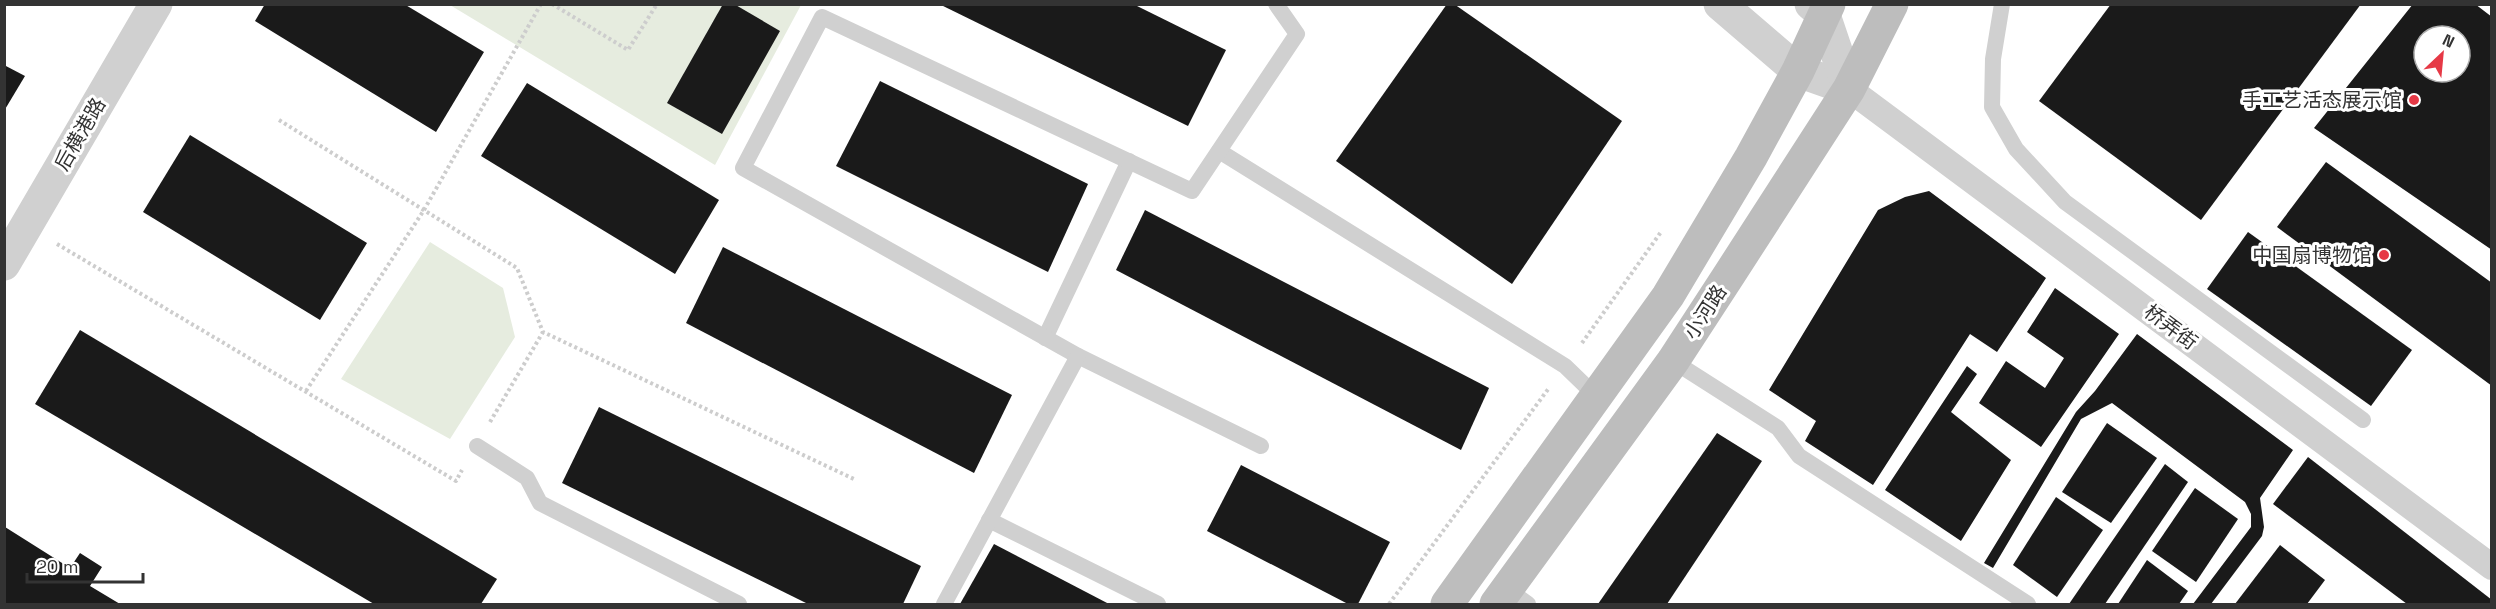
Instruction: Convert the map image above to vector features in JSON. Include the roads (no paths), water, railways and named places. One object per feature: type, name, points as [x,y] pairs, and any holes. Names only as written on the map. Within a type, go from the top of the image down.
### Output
[{"type":"main road","name":"小河路","points":[[1510,599],[1673,361],[1849,89],[1892,4]]},
{"type":"main road","name":"小河路","points":[[1447,604],[1668,296],[1751,157],[1798,71],[1821,8]]},
{"type":"street","name":"后横港路","points":[[4,264],[156,4]]},
{"type":"street","name":"桥弄街","points":[[1720,4],[1798,71],[1849,89],[2492,567]]},
{"type":"street","points":[[1821,8],[1849,89]]},
{"type":"lane","points":[[1261,446],[1078,356],[743,168],[822,17],[1192,191],[1298,34],[1275,4]]},
{"type":"lane","points":[[2002,4],[1993,59],[1992,107],[2016,149],[2065,202],[2363,420]]},
{"type":"lane","points":[[1219,151],[1565,366],[1596,396]]},
{"type":"lane","points":[[1045,338],[1129,161]]},
{"type":"lane","points":[[944,604],[1078,356]]},
{"type":"lane","points":[[1673,361],[1778,428],[1799,456],[2028,604]]},
{"type":"lane","points":[[477,446],[527,478],[540,503],[740,604]]},
{"type":"lane","points":[[989,520],[1158,604]]},
{"type":"place","name":"手工艺活态展示馆","points":[[2414,100]]},
{"type":"place","name":"中国扇博物馆","points":[[2384,255]]}]
